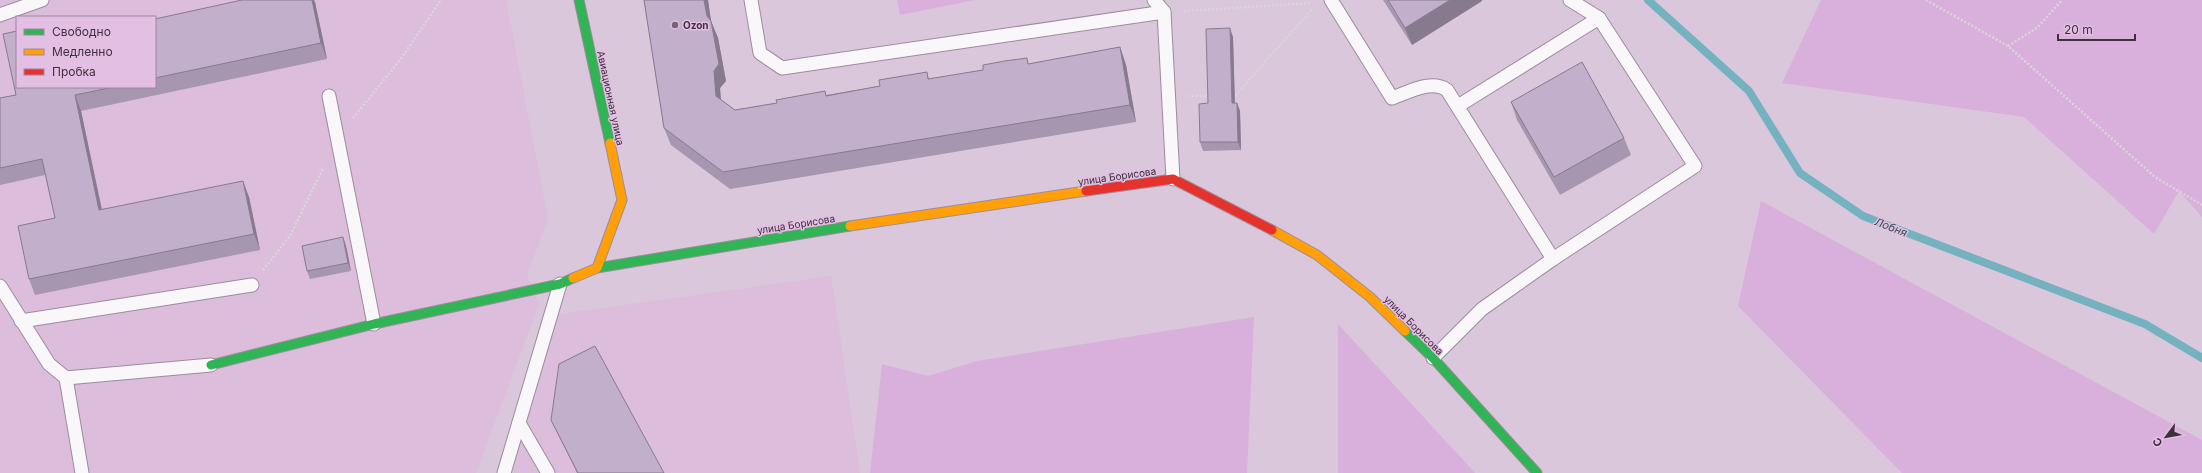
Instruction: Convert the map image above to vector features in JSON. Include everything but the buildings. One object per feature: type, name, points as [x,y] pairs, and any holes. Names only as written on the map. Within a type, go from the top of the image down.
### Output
[{"type":"street","name":"Авиационная улица","points":[[579,0],[622,200],[597,268]]},
{"type":"street","name":"улица Борисова","points":[[211,365],[374,324],[560,284],[597,268],[910,216],[1173,180],[1246,216],[1317,255],[1370,297],[1432,358],[1537,473]]},
{"type":"lane","points":[[0,15],[42,0]]},
{"type":"lane","points":[[751,0],[760,53],[782,68],[1164,12]]},
{"type":"lane","points":[[1154,0],[1164,12],[1173,180]]},
{"type":"lane","points":[[1331,0],[1392,98],[1432,85],[1440,85],[1447,90],[1553,259]]},
{"type":"lane","points":[[1432,358],[1482,309],[1553,259],[1695,166],[1599,18],[1570,0]]},
{"type":"lane","points":[[1458,106],[1599,18]]},
{"type":"lane","points":[[329,96],[374,324]]},
{"type":"lane","points":[[504,473],[560,284]]},
{"type":"lane","points":[[21,322],[252,285]]},
{"type":"lane","points":[[0,286],[21,322],[49,364],[66,378],[82,473]]},
{"type":"lane","points":[[66,378],[211,365]]},
{"type":"lane","points":[[519,424],[548,473]]},
{"type":"path","points":[[1926,0],[2008,46],[2155,177],[2202,205]]},
{"type":"path","points":[[2008,46],[2038,27],[2062,0]]},
{"type":"path","points":[[1164,12],[1317,3],[1235,96],[1228,96]]},
{"type":"path","points":[[1168,96],[1213,96]]},
{"type":"shaded area","points":[[0,0],[506,0],[548,219],[527,275],[539,304],[476,473],[0,473]]},
{"type":"shaded area","points":[[897,0],[975,0],[900,15]]},
{"type":"shaded area","points":[[1821,0],[2202,0],[2202,217],[2179,191],[2154,234],[2024,117],[1782,83]]},
{"type":"shaded area","points":[[1761,201],[2202,440],[2202,473],[1902,473],[1738,306]]},
{"type":"shaded area","points":[[831,276],[860,473],[497,473],[553,315]]},
{"type":"shaded area","points":[[1254,317],[1247,473],[870,473],[882,364],[928,376],[977,361]]},
{"type":"shaded area","points":[[1338,324],[1475,473],[1338,473]]},
{"type":"waterway","name":"Лобня","points":[[1648,0],[1749,91],[1800,173],[1863,216],[2145,324],[2202,358]]},
{"type":"traffic: fast","points":[[579,0],[610,143]]},
{"type":"traffic: fast","points":[[597,268],[850,226]]},
{"type":"traffic: fast","points":[[211,365],[374,324],[560,284],[573,278]]},
{"type":"traffic: fast","points":[[1405,331],[1433,358],[1537,473]]},
{"type":"traffic: slow","points":[[573,278],[597,268],[622,200],[610,143]]},
{"type":"traffic: slow","points":[[850,226],[1086,191]]},
{"type":"traffic: slow","points":[[1272,230],[1317,255],[1370,297],[1405,331]]},
{"type":"traffic: jam","points":[[1086,191],[1173,179],[1272,230]]},
{"type":"place","name":"Ozon","points":[[675,25]]}]
